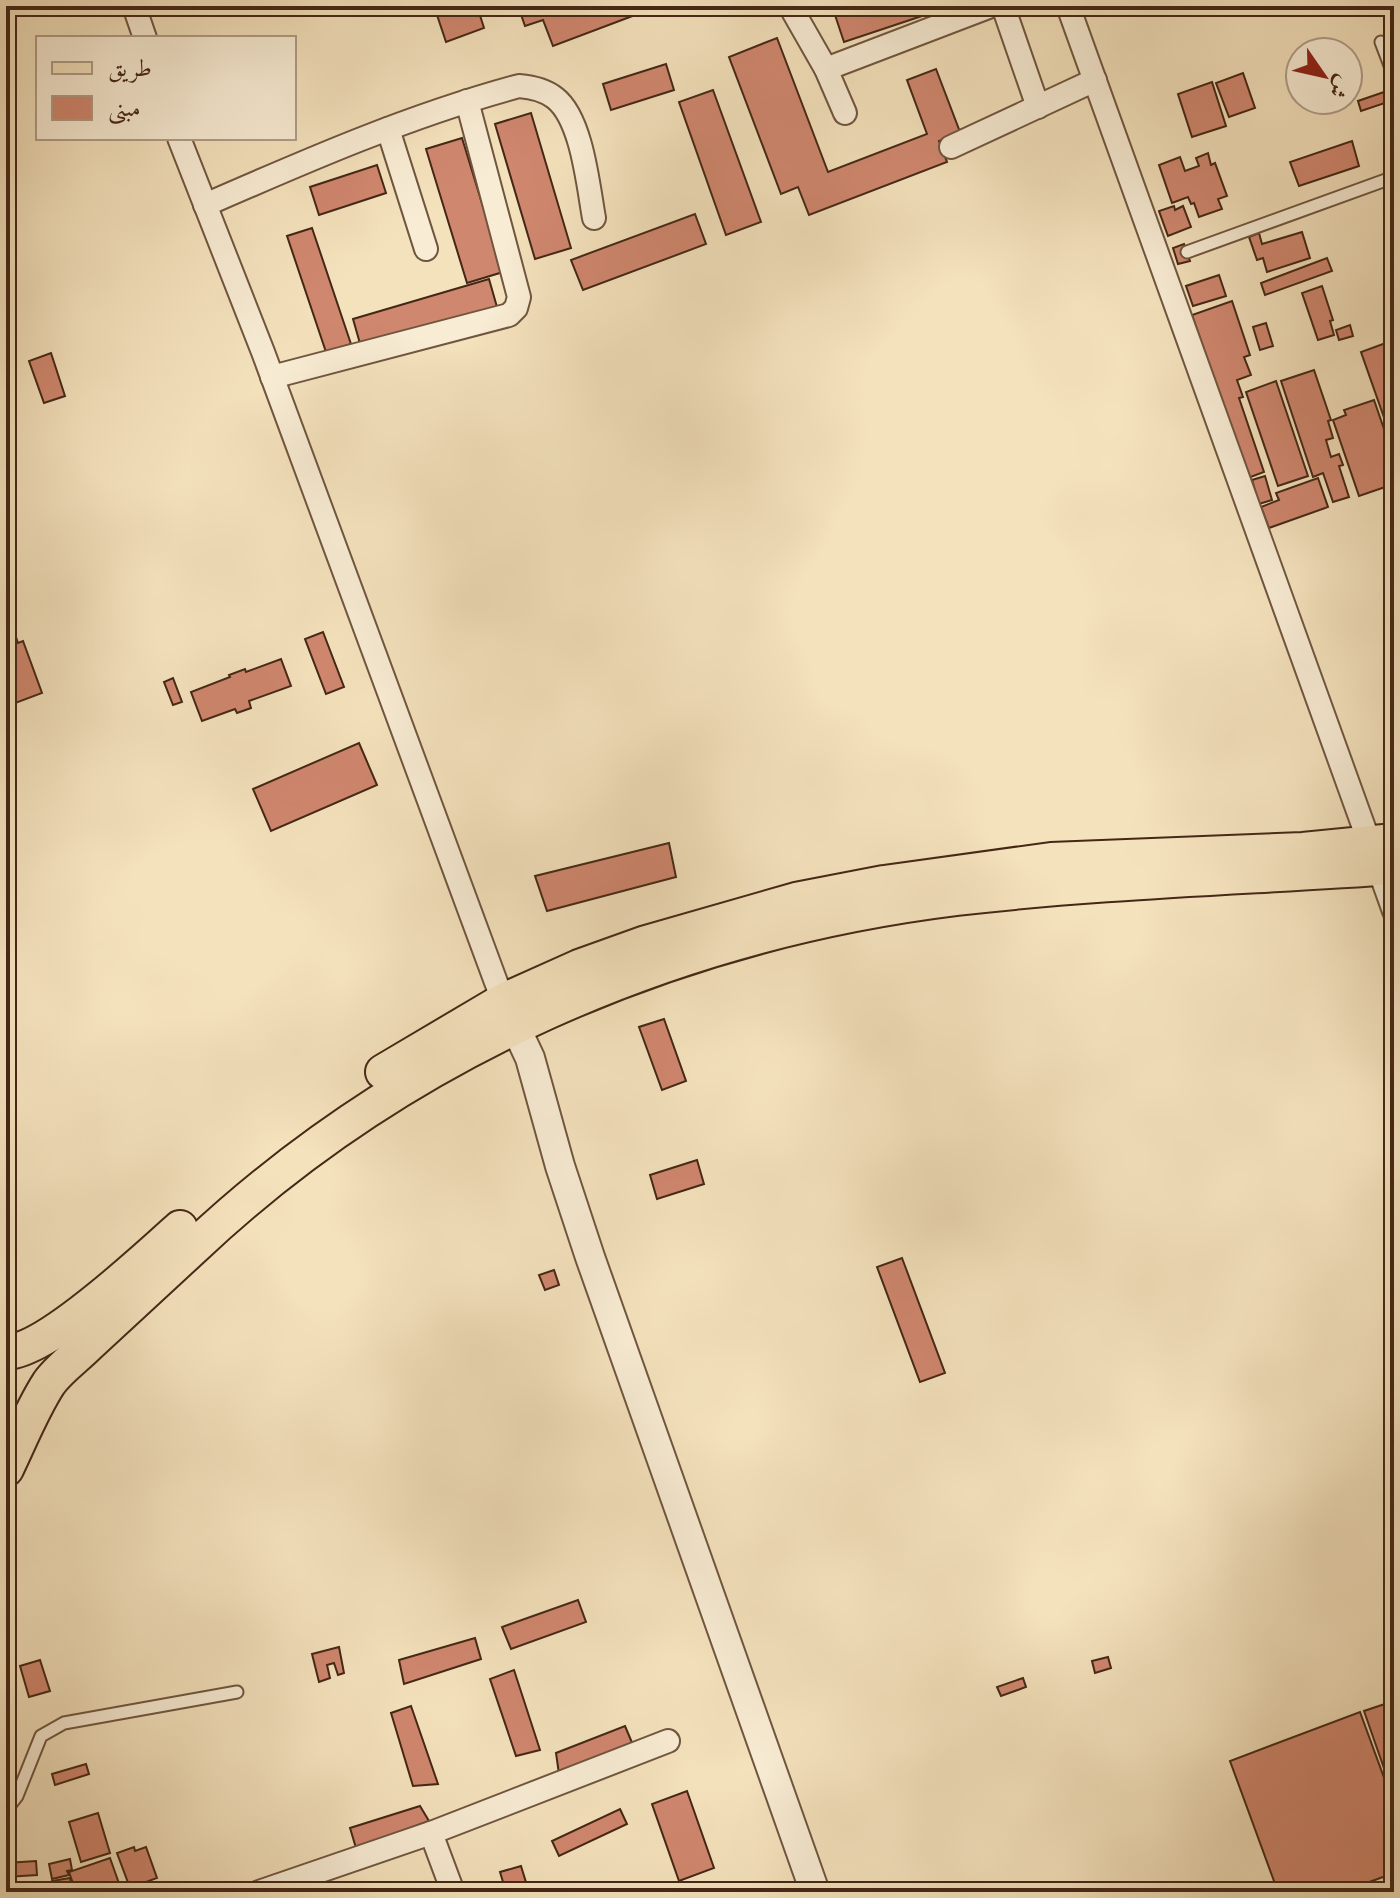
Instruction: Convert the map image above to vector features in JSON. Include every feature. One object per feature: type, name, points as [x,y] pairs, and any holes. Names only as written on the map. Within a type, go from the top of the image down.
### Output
[{"type":"main road","points":[[6,1469],[51,1380],[241,1202],[325,1137],[579,967],[646,943],[796,900],[884,883],[1051,860],[1303,850],[1384,855]]},
{"type":"main road","points":[[6,1352],[18,1352],[56,1332],[153,1253],[230,1184],[347,1094],[428,1043],[509,1014]]},
{"type":"street","points":[[134,6],[144,36]]},
{"type":"street","points":[[790,6],[826,69],[845,113]]},
{"type":"street","points":[[826,69],[991,6]]},
{"type":"street","points":[[1003,6],[1038,107]]},
{"type":"street","points":[[1068,6],[1095,80],[1174,256],[1384,855],[1394,911]]},
{"type":"street","points":[[951,147],[1095,80]]},
{"type":"street","points":[[205,205],[275,173],[388,129],[519,86],[533,87],[555,98],[570,116],[594,218]]},
{"type":"street","points":[[272,377],[509,315],[516,308],[519,297],[511,261],[467,101]]},
{"type":"street","points":[[388,129],[426,249]]},
{"type":"street","points":[[180,140],[272,377],[509,1014],[530,1058],[560,1166],[590,1257],[815,1892]]},
{"type":"street","points":[[259,1892],[431,1833],[668,1741]]},
{"type":"street","points":[[431,1833],[453,1892]]},
{"type":"lane","points":[[1381,42],[1394,76]]},
{"type":"lane","points":[[1174,256],[1394,177]]},
{"type":"lane","points":[[6,1810],[17,1796],[41,1736],[64,1723],[237,1692]]},
{"type":"building","points":[[434,6],[477,6],[484,28],[446,42]]},
{"type":"building","points":[[518,6],[659,6],[553,46],[543,20],[525,26]]},
{"type":"building","points":[[814,6],[952,6],[844,42],[833,9],[816,14]]},
{"type":"building","points":[[777,38],[828,172],[927,134],[907,80],[936,69],[960,132],[939,141],[947,162],[809,215],[798,187],[781,194],[729,57]]},
{"type":"building","points":[[666,64],[674,90],[611,110],[603,84]]},
{"type":"building","points":[[1243,73],[1255,108],[1229,117],[1216,83]]},
{"type":"building","points":[[1212,82],[1226,126],[1192,137],[1178,94]]},
{"type":"building","points":[[713,90],[761,222],[726,235],[679,102]]},
{"type":"building","points":[[1384,92],[1388,102],[1364,110],[1364,99]]},
{"type":"building","points":[[531,113],[571,248],[535,259],[495,124]]},
{"type":"building","points":[[462,138],[503,272],[467,283],[426,149]]},
{"type":"building","points":[[1352,141],[1359,166],[1299,186],[1290,162]]},
{"type":"building","points":[[1208,153],[1227,196],[1218,199],[1222,209],[1199,217],[1188,197],[1172,203],[1159,165],[1180,157],[1185,171],[1199,166],[1196,158]]},
{"type":"building","points":[[377,165],[386,193],[319,215],[310,187]]},
{"type":"building","points":[[1174,206],[1175,210],[1183,206],[1191,227],[1168,236],[1159,211]]},
{"type":"building","points":[[695,214],[706,244],[583,290],[571,260]]},
{"type":"building","points":[[312,228],[351,344],[326,352],[287,236]]},
{"type":"building","points":[[1302,232],[1310,258],[1267,272],[1263,258],[1257,260],[1249,237],[1259,233],[1262,244]]},
{"type":"building","points":[[1184,244],[1190,261],[1178,264],[1173,248]]},
{"type":"building","points":[[1327,258],[1332,271],[1265,295],[1261,283]]},
{"type":"building","points":[[1219,275],[1226,296],[1193,306],[1186,286]]},
{"type":"building","points":[[489,279],[497,307],[361,347],[353,319]]},
{"type":"building","points":[[1322,286],[1333,320],[1330,321],[1334,335],[1318,340],[1302,293]]},
{"type":"building","points":[[1232,301],[1250,355],[1244,357],[1251,375],[1237,380],[1243,397],[1239,398],[1264,472],[1248,478],[1192,315]]},
{"type":"building","points":[[1266,323],[1273,346],[1260,350],[1253,327]]},
{"type":"building","points":[[1350,325],[1353,336],[1339,340],[1336,330]]},
{"type":"building","points":[[1394,340],[1394,446],[1361,352]]},
{"type":"building","points":[[51,353],[65,396],[44,403],[29,361]]},
{"type":"building","points":[[1314,370],[1331,420],[1328,421],[1333,438],[1326,440],[1331,457],[1339,454],[1343,465],[1339,466],[1349,497],[1333,502],[1323,473],[1313,477],[1281,381]]},
{"type":"building","points":[[1276,381],[1308,476],[1278,486],[1246,392]]},
{"type":"building","points":[[1374,400],[1394,458],[1394,484],[1359,496],[1333,420],[1346,415],[1344,410]]},
{"type":"building","points":[[1265,476],[1272,500],[1259,504],[1252,480]]},
{"type":"building","points":[[1318,478],[1328,507],[1269,528],[1261,507],[1279,500],[1276,493]]},
{"type":"building","points":[[6,620],[10,629],[13,628],[18,643],[23,641],[42,693],[10,705],[6,693]]},
{"type":"building","points":[[323,632],[344,687],[326,694],[305,639]]},
{"type":"building","points":[[281,659],[291,686],[249,701],[251,708],[237,713],[235,709],[202,721],[191,692],[245,669],[246,672]]},
{"type":"building","points":[[173,678],[182,702],[173,705],[164,682]]},
{"type":"building","points":[[359,743],[377,785],[271,831],[253,789]]},
{"type":"building","points":[[669,843],[676,877],[547,911],[535,876]]},
{"type":"building","points":[[664,1019],[686,1081],[662,1090],[639,1027]]},
{"type":"building","points":[[697,1160],[704,1184],[657,1199],[650,1175]]},
{"type":"building","points":[[902,1258],[945,1373],[920,1382],[877,1267]]},
{"type":"building","points":[[554,1270],[559,1285],[545,1290],[539,1275]]},
{"type":"building","points":[[578,1600],[586,1622],[511,1649],[502,1627]]},
{"type":"building","points":[[475,1638],[481,1659],[404,1684],[399,1660]]},
{"type":"building","points":[[339,1647],[344,1673],[338,1675],[334,1663],[327,1665],[330,1678],[319,1682],[312,1654]]},
{"type":"building","points":[[1108,1657],[1111,1668],[1095,1673],[1092,1661]]},
{"type":"building","points":[[40,1660],[50,1691],[29,1697],[20,1666]]},
{"type":"building","points":[[514,1670],[540,1750],[516,1756],[490,1679]]},
{"type":"building","points":[[1023,1678],[1026,1687],[1001,1696],[997,1687]]},
{"type":"building","points":[[1394,1701],[1394,1771],[1386,1774],[1364,1711]]},
{"type":"building","points":[[411,1706],[438,1784],[413,1786],[391,1713]]},
{"type":"building","points":[[1360,1712],[1394,1805],[1394,1873],[1342,1892],[1278,1892],[1230,1761]]},
{"type":"building","points":[[625,1726],[633,1745],[559,1774],[556,1753]]},
{"type":"building","points":[[86,1764],[89,1774],[55,1785],[52,1774]]},
{"type":"building","points":[[687,1791],[714,1868],[679,1881],[652,1804]]},
{"type":"building","points":[[420,1806],[429,1821],[356,1848],[350,1828]]},
{"type":"building","points":[[620,1809],[627,1824],[559,1856],[552,1841]]},
{"type":"building","points":[[98,1813],[110,1853],[81,1862],[69,1822]]},
{"type":"building","points":[[134,1847],[135,1851],[146,1847],[157,1878],[130,1888],[117,1853]]},
{"type":"building","points":[[110,1858],[122,1892],[76,1892],[69,1872]]},
{"type":"building","points":[[70,1859],[72,1870],[67,1871],[69,1875],[52,1879],[49,1864]]},
{"type":"building","points":[[36,1861],[37,1875],[6,1877],[6,1863]]},
{"type":"building","points":[[521,1866],[529,1892],[506,1892],[500,1872]]},
{"type":"building","points":[[70,1878],[73,1892],[54,1892],[52,1881]]}]
